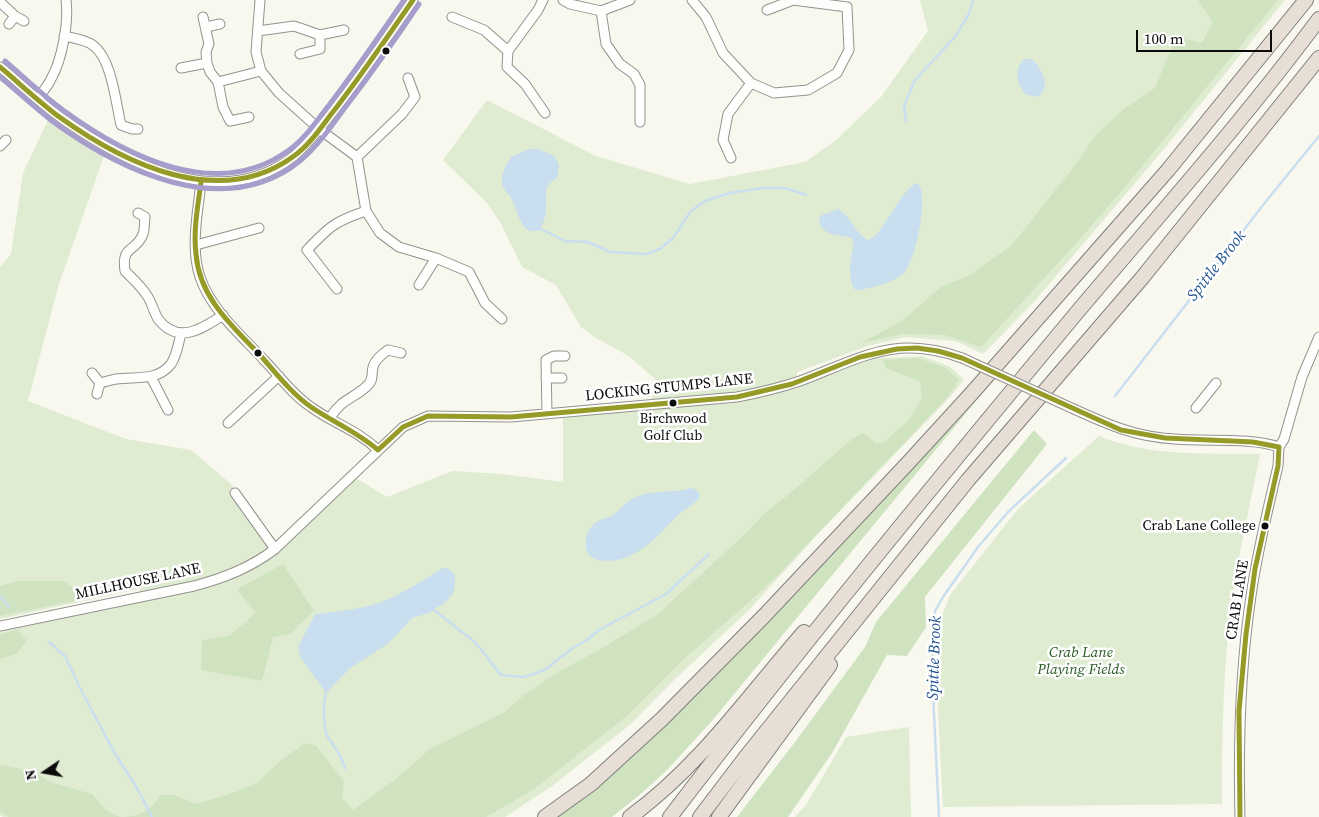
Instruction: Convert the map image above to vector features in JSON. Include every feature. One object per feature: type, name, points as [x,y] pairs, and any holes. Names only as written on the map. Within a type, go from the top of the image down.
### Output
[{"type":"highway","points":[[545,817],[591,784],[662,719],[772,608],[896,477],[1168,170],[1306,0]]},
{"type":"highway","points":[[630,817],[668,785],[698,756],[741,709],[791,647],[954,460],[1226,138],[1319,19]]},
{"type":"highway","points":[[700,817],[968,480],[1142,278],[1319,58]]},
{"type":"highway","points":[[670,817],[954,460]]},
{"type":"highway","points":[[719,817],[968,480]]},
{"type":"street","points":[[38,98],[58,66],[67,15],[66,0]]},
{"type":"street","points":[[260,0],[256,52],[261,72],[279,93],[320,129],[357,157],[366,211],[380,233],[399,248],[436,258],[469,272],[485,302],[502,319]]},
{"type":"street","points":[[0,67],[66,122],[122,155],[159,171],[190,180],[201,182],[237,180],[274,168],[293,156],[320,129],[413,0]]},
{"type":"street","points":[[543,0],[538,10],[508,51],[507,67],[525,84],[545,112]]},
{"type":"street","points":[[563,0],[570,4],[601,11],[630,0]]},
{"type":"street","points":[[692,0],[706,17],[723,53],[751,83],[774,93],[808,90],[837,73],[849,50],[846,7],[793,0],[767,10]]},
{"type":"street","points":[[0,2],[15,16],[24,21]]},
{"type":"street","points":[[601,11],[606,44],[620,64],[634,74],[640,85],[640,122]]},
{"type":"street","points":[[9,24],[15,16]]},
{"type":"street","points":[[452,17],[484,30],[508,51]]},
{"type":"street","points":[[220,24],[205,22],[209,44],[206,52],[207,63],[210,72],[218,82],[223,108],[230,122],[248,118]]},
{"type":"street","points":[[258,31],[294,26],[320,35],[344,30]]},
{"type":"street","points":[[300,54],[320,49],[320,35]]},
{"type":"street","points":[[64,36],[89,43],[98,51],[109,71],[117,126],[132,130],[138,129]]},
{"type":"street","points":[[181,68],[207,63]]},
{"type":"street","points":[[218,82],[261,72]]},
{"type":"street","points":[[357,157],[402,114],[415,97],[408,78]]},
{"type":"street","points":[[731,158],[723,140],[728,114],[751,83]]},
{"type":"street","points":[[201,182],[196,260],[200,277],[208,295],[223,315],[296,395],[311,407],[359,434],[378,450]]},
{"type":"street","points":[[337,289],[306,250],[326,229],[343,219],[366,211]]},
{"type":"street","points":[[138,213],[145,218],[144,233],[138,243],[126,252],[123,260],[125,271],[148,297],[158,318],[167,327],[181,334],[194,332],[223,315]]},
{"type":"street","points":[[196,246],[259,228]]},
{"type":"street","points":[[418,285],[436,258]]},
{"type":"street","points":[[100,383],[116,379],[151,377],[162,372],[170,364],[176,353],[181,334]]},
{"type":"street","name":"CRAB LANE","points":[[1240,817],[1239,712],[1246,634],[1256,569],[1278,466],[1279,448],[1284,439],[1302,378],[1319,337]]},
{"type":"street","name":"LOCKING STUMPS LANE","points":[[275,549],[403,427],[428,416],[511,417],[737,397],[768,391],[800,381],[877,351],[898,347],[930,348],[962,358],[1121,430],[1174,439],[1262,444],[1279,448]]},
{"type":"street","points":[[330,418],[340,404],[368,386],[373,378],[373,367],[380,355],[388,350],[401,353]]},
{"type":"street","points":[[547,414],[546,360],[554,356],[565,356]]},
{"type":"street","points":[[92,373],[100,383]]},
{"type":"street","points":[[228,423],[279,376]]},
{"type":"street","points":[[151,377],[168,410]]},
{"type":"street","points":[[546,378],[562,378]]},
{"type":"street","points":[[97,394],[100,383]]},
{"type":"street","points":[[1196,408],[1216,383]]},
{"type":"street","points":[[235,493],[275,549]]},
{"type":"street","name":"MILLHOUSE LANE","points":[[0,626],[185,588],[221,578],[259,561],[275,549]]},
{"type":"green space","name":"Birchwood Golf Club","points":[[920,0],[1285,0],[1159,155],[1033,303],[983,354],[956,341],[906,337],[868,346],[797,372],[796,386],[848,366],[878,358],[922,356],[949,366],[964,380],[749,610],[674,680],[631,724],[552,786],[505,817],[3,817],[0,815],[0,632],[144,600],[139,589],[0,619],[0,267],[11,254],[23,173],[48,120],[104,156],[59,284],[28,401],[126,439],[191,450],[231,484],[264,527],[283,547],[356,478],[387,497],[452,471],[503,474],[563,482],[563,418],[650,409],[656,380],[629,356],[594,337],[581,327],[556,285],[522,267],[500,222],[486,202],[443,160],[487,100],[596,156],[690,184],[805,162],[835,141],[881,97],[928,31]]},
{"type":"green space","points":[[1198,0],[1278,0],[1120,193],[981,347],[945,335],[903,334],[862,343],[903,320],[941,287],[968,276],[1011,246],[1076,164],[1096,135],[1124,109],[1155,88],[1176,37],[1202,43],[1213,22]]},
{"type":"green space","points":[[918,358],[944,367],[959,380],[945,400],[777,576],[686,657],[629,714],[533,790],[486,817],[124,817],[145,811],[161,795],[174,795],[196,804],[236,792],[257,783],[277,764],[305,743],[316,746],[344,781],[342,798],[353,810],[396,779],[430,749],[505,712],[525,694],[560,671],[658,614],[745,534],[767,511],[787,496],[853,438],[863,433],[876,443],[883,443],[908,421],[922,399],[920,381],[886,368],[883,360]]},
{"type":"green space","points":[[990,384],[711,722],[667,770],[612,817],[553,817],[841,543]]},
{"type":"green space","points":[[1034,430],[1047,444],[925,597],[926,627],[907,656],[887,655],[832,753],[788,817],[737,817],[865,647],[876,622]]},
{"type":"green space","name":"Crab Lane Playing Fields","points":[[1099,436],[1118,443],[1158,451],[1260,454],[1231,608],[1223,720],[1222,804],[943,807],[936,673],[939,623],[950,595],[1018,509]]},
{"type":"green space","points":[[283,564],[314,611],[290,634],[273,637],[262,681],[201,670],[202,640],[229,636],[256,613],[237,589]]},
{"type":"green space","points":[[19,581],[63,581],[84,594],[85,599],[0,616],[0,586]]},
{"type":"green space","points":[[18,630],[27,641],[16,654],[0,659],[0,634]]},
{"type":"green space","points":[[909,727],[911,817],[795,817],[806,805],[846,737]]},
{"type":"green space","points":[[0,765],[32,771],[50,782],[92,794],[106,810],[120,817],[9,817],[0,812]]},
{"type":"water","points":[[1025,59],[1031,59],[1035,62],[1044,78],[1044,90],[1036,97],[1025,94],[1018,81],[1019,66]]},
{"type":"water","points":[[529,149],[539,149],[552,155],[557,160],[559,166],[557,178],[550,183],[546,190],[546,214],[541,229],[534,231],[529,230],[522,223],[502,183],[503,173],[511,157]]},
{"type":"water","points":[[916,183],[919,184],[921,192],[921,216],[913,255],[904,273],[878,286],[854,289],[850,271],[852,238],[827,232],[820,224],[819,218],[838,209],[847,216],[860,234],[868,240],[874,237],[903,196]]},
{"type":"water","points":[[692,488],[699,492],[699,498],[653,540],[633,555],[605,561],[593,558],[589,554],[586,549],[586,539],[590,528],[598,521],[614,514],[632,499],[648,493]]},
{"type":"water","points":[[443,568],[447,568],[455,575],[453,593],[447,601],[429,613],[412,618],[389,643],[349,669],[326,693],[300,656],[298,647],[315,614],[376,604],[407,590]]},
{"type":"waterway","points":[[906,121],[904,106],[915,80],[955,37],[969,14],[973,0]]},
{"type":"waterway","name":"Spittle Brook","points":[[1115,396],[1319,136]]},
{"type":"waterway","points":[[541,229],[565,241],[588,242],[610,252],[647,254],[660,249],[673,238],[691,211],[705,201],[730,193],[763,188],[785,188],[806,195]]},
{"type":"waterway","name":"Spittle Brook","points":[[939,817],[932,673],[935,611],[978,547],[1008,512],[1066,458]]},
{"type":"waterway","points":[[434,610],[476,643],[501,675],[523,677],[546,669],[599,630],[666,594],[709,554]]},
{"type":"waterway","points":[[0,596],[9,607]]},
{"type":"waterway","points":[[49,642],[65,656],[113,750],[152,817]]},
{"type":"waterway","points":[[326,693],[324,703],[326,734],[340,755],[345,768]]},
{"type":"transit line","points":[[5,61],[55,104],[88,127],[143,157],[173,167],[202,173],[232,173],[261,165],[289,150],[300,140],[315,123],[377,40],[404,0]]},
{"type":"transit line","points":[[0,67],[58,116],[112,150],[141,164],[172,174],[204,180],[235,180],[265,172],[294,156],[306,146],[356,81],[413,0]]},
{"type":"transit line","points":[[0,77],[52,121],[108,156],[140,171],[173,182],[206,188],[239,187],[270,179],[300,161],[312,150],[329,130],[419,4]]},
{"type":"transit line","points":[[201,182],[196,218],[195,245],[198,269],[210,297],[228,322],[297,396],[378,450],[403,427],[428,416],[511,417],[737,397],[792,384],[860,357],[897,349],[917,348],[938,351],[962,358],[1121,430],[1165,438],[1253,442],[1279,447],[1278,466],[1255,569],[1246,634],[1239,711],[1240,817]]},
{"type":"place","name":"Birchwood Golf Club","points":[[673,403]]},
{"type":"place","name":"Crab Lane College","points":[[1265,526]]}]
